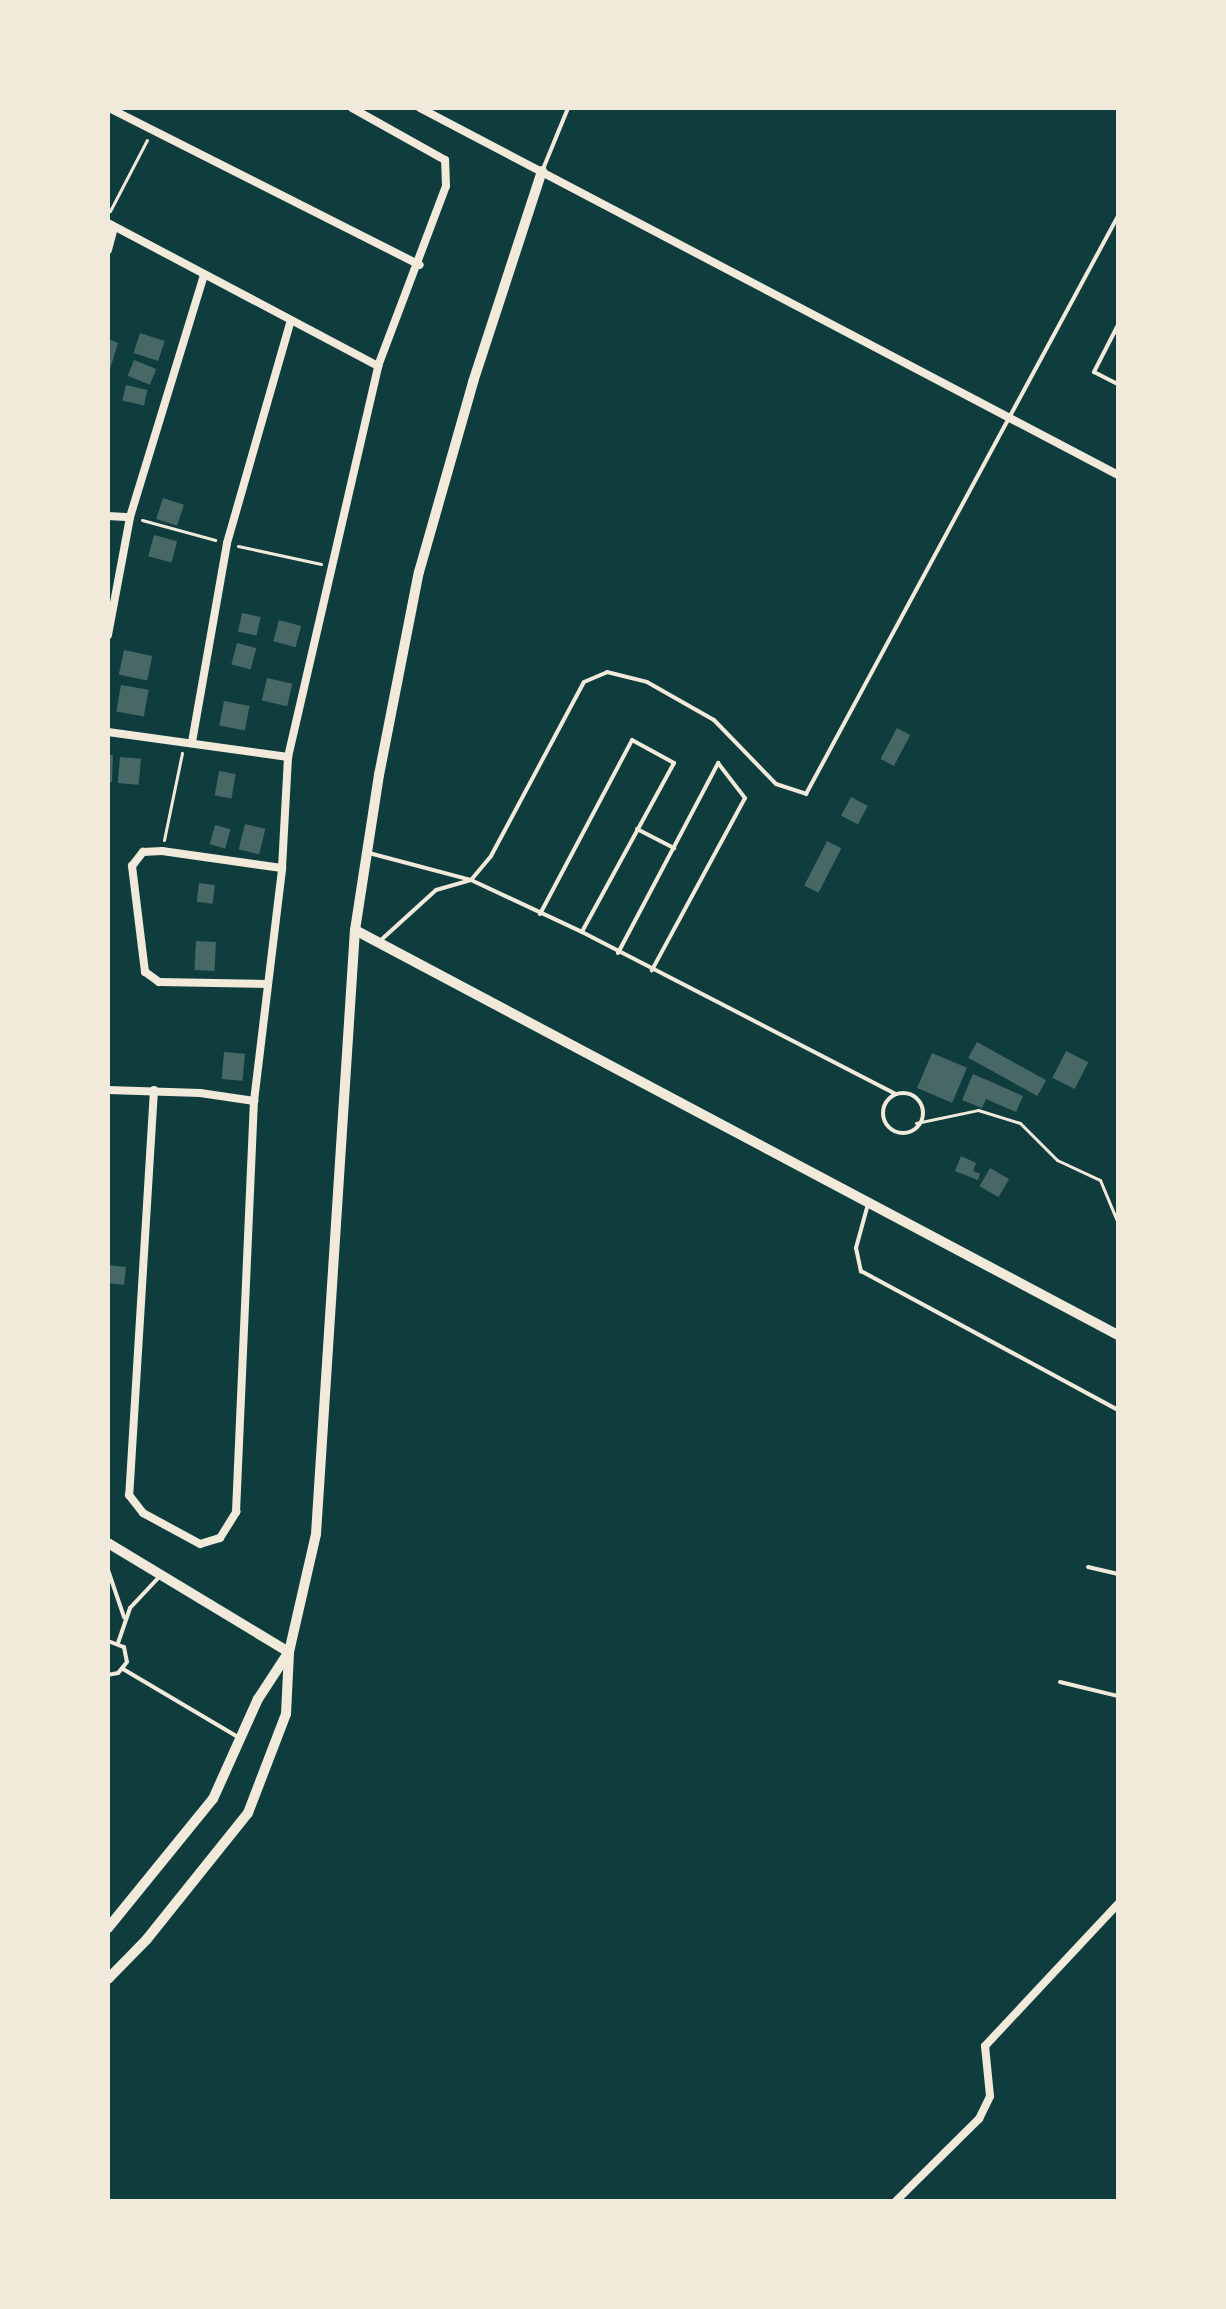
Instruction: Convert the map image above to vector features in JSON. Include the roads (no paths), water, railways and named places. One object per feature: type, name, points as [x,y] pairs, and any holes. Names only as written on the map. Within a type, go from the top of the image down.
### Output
[{"type":"street","points":[[109,108],[420,265]]},
{"type":"street","points":[[154,1090],[129,1495],[143,1513],[200,1544],[220,1538],[236,1512],[254,1101],[282,868],[288,757],[378,366],[420,265],[446,186],[445,160],[352,108]]},
{"type":"street","points":[[420,108],[1118,475]]},
{"type":"street","points":[[108,1979],[147,1939],[248,1813],[286,1714],[289,1652],[316,1534],[355,930],[419,572],[473,382],[542,171]]},
{"type":"street","points":[[108,250],[111,225],[290,323],[378,366]]},
{"type":"street","points":[[108,635],[130,517],[204,275]]},
{"type":"street","points":[[192,742],[227,543],[290,323]]},
{"type":"street","points":[[108,516],[130,517]]},
{"type":"street","points":[[108,732],[288,757]]},
{"type":"street","points":[[268,984],[159,982],[145,972],[132,866],[143,852],[162,851],[282,868]]},
{"type":"street","points":[[355,930],[1118,1335]]},
{"type":"street","points":[[108,1090],[154,1090],[254,1101]]},
{"type":"street","points":[[108,1543],[289,1652]]},
{"type":"street","points":[[108,1928],[213,1799],[258,1699],[289,1652]]},
{"type":"street","points":[[896,2201],[979,2119],[990,2096],[985,2046],[1118,1904]]},
{"type":"lane","points":[[542,171],[568,108]]},
{"type":"lane","points":[[380,941],[436,890],[471,880],[491,856],[584,682],[607,672],[647,682],[714,720],[776,784],[806,794],[1007,416],[1118,216]]},
{"type":"lane","points":[[1118,325],[1094,372],[1118,384]]},
{"type":"lane","points":[[540,914],[632,740],[674,763],[582,932]]},
{"type":"lane","points":[[618,953],[718,763],[745,798],[652,970]]},
{"type":"lane","points":[[637,829],[674,848]]},
{"type":"lane","points":[[368,853],[471,880],[582,932],[896,1094],[912,1092],[920,1098],[923,1108],[916,1123],[905,1134],[886,1128],[883,1113],[896,1094]]},
{"type":"lane","points":[[869,1202],[856,1248],[861,1271],[1118,1410]]},
{"type":"lane","points":[[1088,1567],[1118,1574]]},
{"type":"lane","points":[[108,1570],[124,1619]]},
{"type":"lane","points":[[118,1643],[124,1619],[137,1597],[161,1575]]},
{"type":"lane","points":[[108,1641],[118,1643],[126,1654],[123,1669]]},
{"type":"lane","points":[[108,1675],[123,1669]]},
{"type":"lane","points":[[123,1669],[241,1739]]},
{"type":"lane","points":[[1060,1682],[1118,1696]]}]
